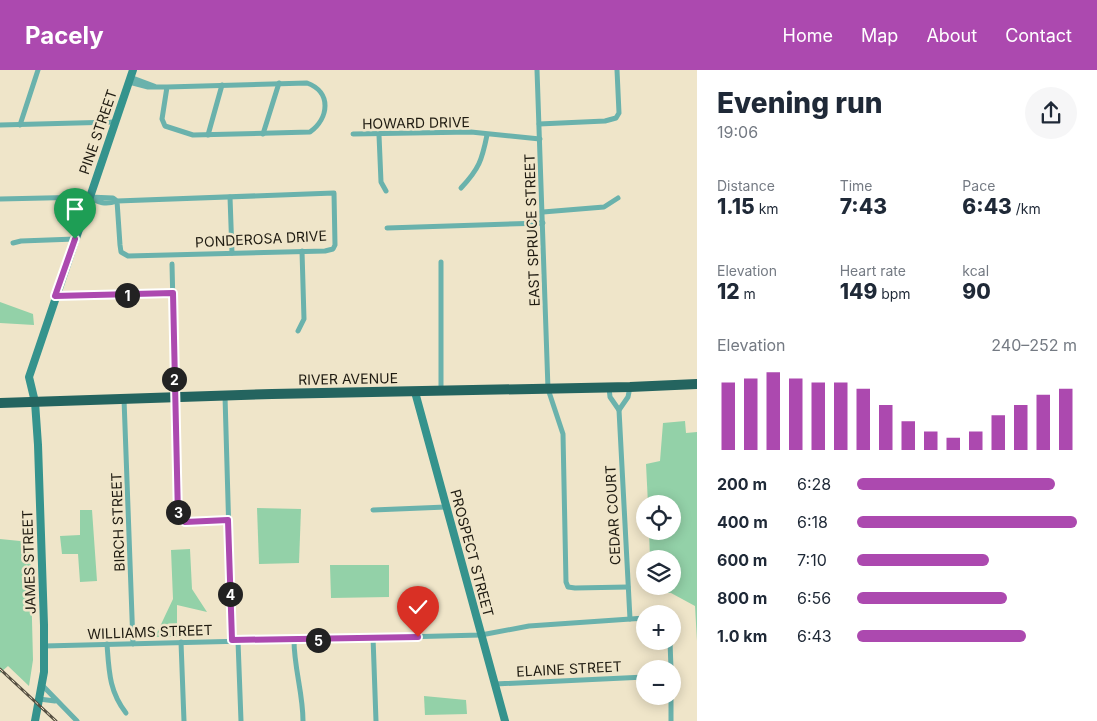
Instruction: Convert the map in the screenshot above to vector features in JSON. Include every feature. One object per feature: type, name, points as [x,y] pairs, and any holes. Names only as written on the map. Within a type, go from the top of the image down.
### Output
[{"type":"highway","name":"RIVER AVENUE","points":[[0,403],[697,384]]},
{"type":"street","points":[[20,125],[38,70]]},
{"type":"street","name":"EAST SPRUCE STREET","points":[[537,70],[548,389],[563,434],[566,585],[575,588],[628,587]]},
{"type":"street","points":[[539,124],[605,121],[616,118],[619,113],[617,70]]},
{"type":"street","points":[[131,76],[148,87],[279,82],[307,83],[317,86],[322,92],[325,116],[320,125],[310,132],[193,135],[166,126],[162,119],[167,87]]},
{"type":"street","name":"PINE STREET","points":[[35,402],[29,385],[30,370],[131,76]]},
{"type":"street","points":[[263,134],[279,82]]},
{"type":"street","points":[[208,135],[222,85]]},
{"type":"street","points":[[0,125],[115,122]]},
{"type":"street","name":"HOWARD DRIVE","points":[[352,134],[379,135],[451,132],[540,139]]},
{"type":"street","points":[[379,135],[381,182],[386,191]]},
{"type":"street","points":[[461,188],[476,173],[482,162],[487,135]]},
{"type":"street","name":"PONDEROSA DRIVE","points":[[0,199],[89,197],[113,198],[117,201],[334,193],[336,239],[334,249],[232,253],[123,254],[120,245],[117,201]]},
{"type":"street","points":[[230,197],[232,253]]},
{"type":"street","points":[[543,212],[604,207],[618,198]]},
{"type":"street","points":[[388,228],[543,223]]},
{"type":"street","points":[[13,243],[75,239]]},
{"type":"street","points":[[298,331],[304,319],[302,251]]},
{"type":"street","points":[[441,262],[441,392]]},
{"type":"street","points":[[172,264],[178,517],[185,522],[228,520]]},
{"type":"street","points":[[55,296],[173,293]]},
{"type":"street","name":"CEDAR COURT","points":[[609,387],[610,398],[619,410],[630,619]]},
{"type":"street","name":"CEDAR COURT","points":[[619,410],[628,397],[630,387]]},
{"type":"street","name":"PROSPECT STREET","points":[[415,392],[505,721]]},
{"type":"street","points":[[225,396],[228,520],[241,721]]},
{"type":"street","name":"BIRCH STREET","points":[[124,399],[133,644]]},
{"type":"street","name":"JAMES STREET","points":[[35,402],[44,646],[42,685],[35,721]]},
{"type":"street","points":[[373,510],[446,507]]},
{"type":"street","name":"WILLIAMS STREET","points":[[44,646],[481,636],[529,626],[636,619]]},
{"type":"street","points":[[373,638],[376,721]]},
{"type":"street","points":[[294,640],[294,663],[302,687],[303,721]]},
{"type":"street","points":[[181,642],[184,721]]},
{"type":"street","points":[[107,644],[109,680],[112,692],[126,713]]},
{"type":"street","name":"ELAINE STREET","points":[[495,684],[636,676]]},
{"type":"street","points":[[42,685],[77,721]]},
{"type":"street","points":[[39,699],[56,701]]},
{"type":"street","points":[[671,705],[672,721]]},
{"type":"green space","points":[[0,302],[33,314],[34,325],[0,323]]},
{"type":"green space","points":[[685,421],[686,433],[697,432],[697,641],[695,606],[675,595],[681,595],[681,550],[650,550],[649,540],[681,540],[681,495],[648,495],[646,464],[660,461],[663,423]]},
{"type":"green space","points":[[257,508],[301,509],[299,563],[259,564]]},
{"type":"green space","points":[[80,510],[92,510],[97,581],[80,582],[78,554],[62,554],[60,536],[80,535]]},
{"type":"green space","points":[[0,539],[30,542],[33,660],[29,686],[8,666],[0,673]]},
{"type":"green space","points":[[190,549],[192,589],[207,612],[177,605],[177,637],[155,637],[173,599],[171,550]]},
{"type":"green space","points":[[330,565],[389,565],[389,597],[331,598]]},
{"type":"green space","points":[[424,696],[466,700],[467,714],[425,715]]},
{"type":"railway","points":[[0,669],[56,721]]},
{"type":"route","points":[[75,239],[55,296],[173,293],[178,517],[181,522],[228,520],[232,640],[418,637]]}]
